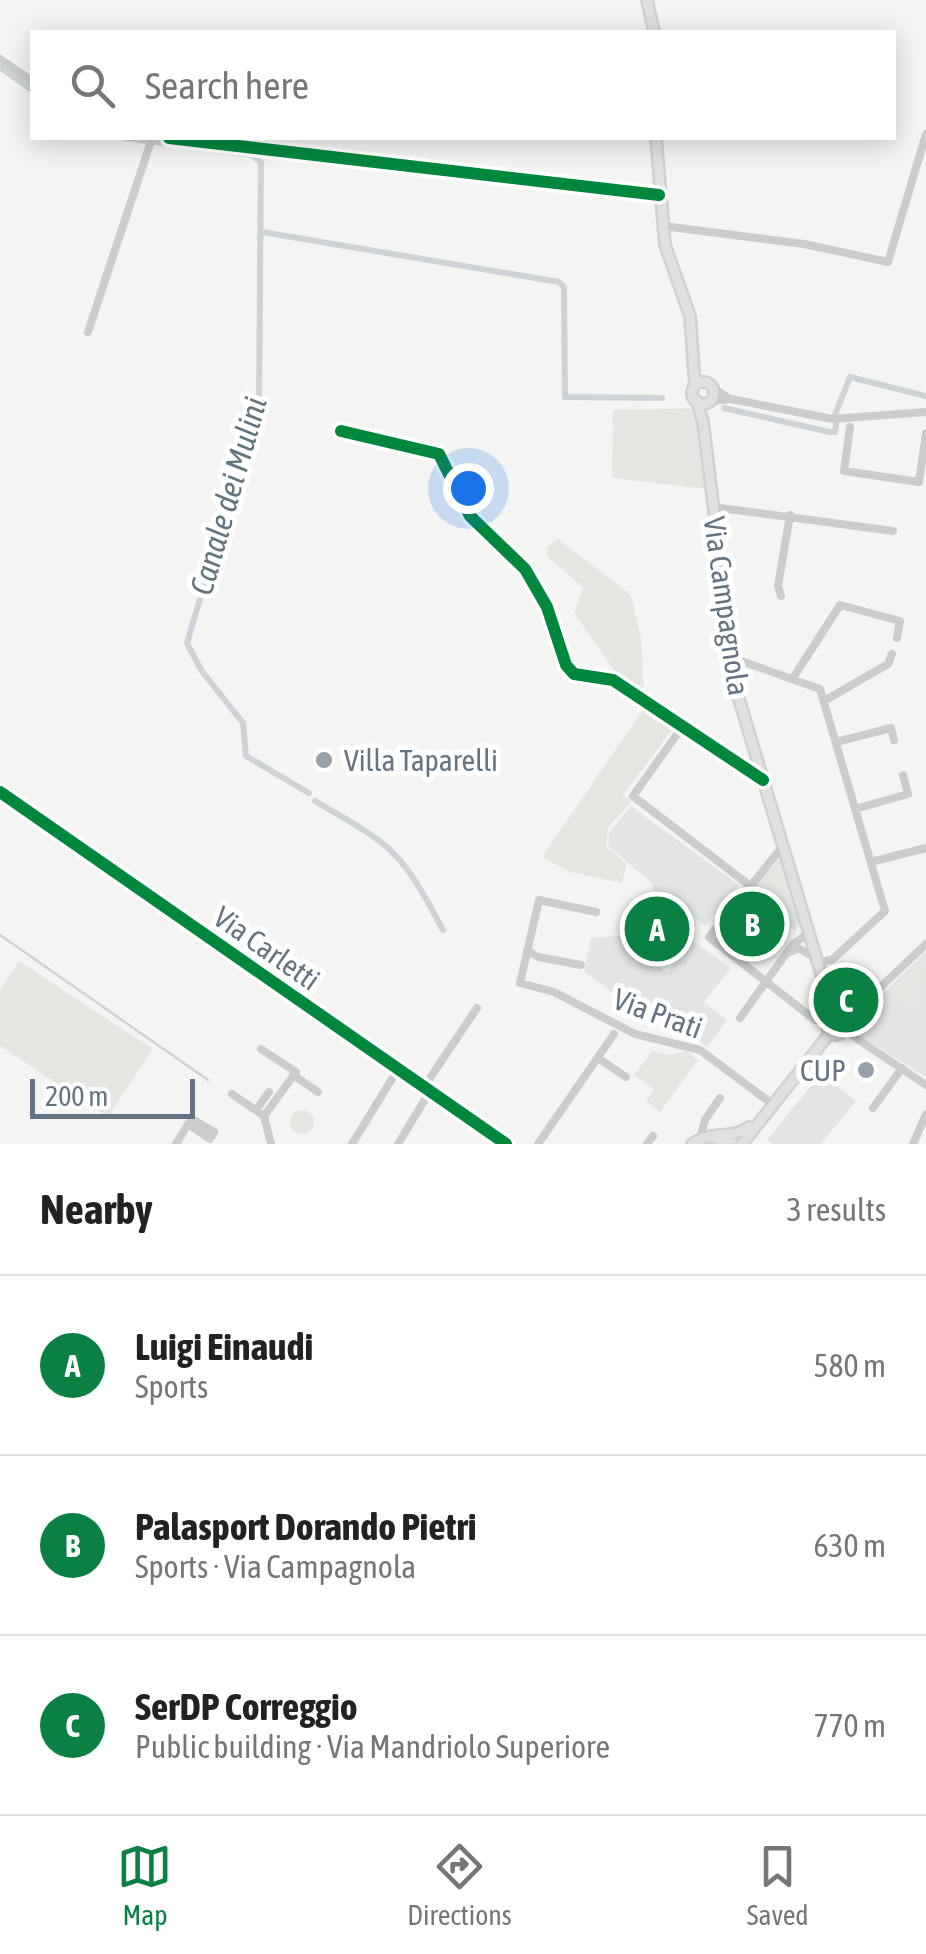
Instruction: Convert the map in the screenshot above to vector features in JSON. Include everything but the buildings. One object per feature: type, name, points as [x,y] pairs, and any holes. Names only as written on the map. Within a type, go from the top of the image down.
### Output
[{"type":"main road","points":[[648,0],[654,30]]},
{"type":"main road","name":"Via Campagnola","points":[[656,140],[658,195],[667,254],[690,316],[697,366],[709,401],[703,422]]},
{"type":"main road","name":"Via Campagnola","points":[[705,385],[696,401],[703,422],[730,657],[782,850],[836,1025]]},
{"type":"main road","points":[[696,401],[709,401]]},
{"type":"main road","points":[[699,1140],[738,1140],[836,1025]]},
{"type":"street","points":[[0,58],[30,79]]},
{"type":"street","points":[[662,226],[804,244],[888,262],[926,134]]},
{"type":"street","points":[[88,332],[151,140]]},
{"type":"street","points":[[186,140],[658,195]]},
{"type":"street","points":[[705,385],[731,399],[832,420],[926,412]]},
{"type":"street","points":[[709,401],[731,399]]},
{"type":"street","points":[[850,427],[844,471],[919,482],[926,432]]},
{"type":"street","points":[[341,432],[439,454],[470,516],[525,568],[546,606],[566,664],[588,679],[612,680],[764,780]]},
{"type":"street","points":[[713,507],[894,532]]},
{"type":"street","points":[[781,596],[778,586],[790,515]]},
{"type":"street","points":[[793,678],[840,605],[900,621],[896,638]]},
{"type":"street","points":[[824,701],[888,664],[892,654]]},
{"type":"street","points":[[730,657],[820,689],[884,911],[834,959],[817,960],[798,948]]},
{"type":"street","points":[[682,726],[633,796],[749,886]]},
{"type":"street","points":[[836,742],[890,728],[894,740]]},
{"type":"street","points":[[855,809],[908,794],[903,775]]},
{"type":"street","name":"Via Carletti","points":[[0,792],[506,1144]]},
{"type":"street","points":[[870,862],[926,848]]},
{"type":"street","points":[[782,850],[709,937],[815,1020],[836,1025],[926,1085]]},
{"type":"street","points":[[581,965],[538,957],[527,950],[539,900],[596,912]]},
{"type":"street","points":[[788,953],[810,936]]},
{"type":"street","points":[[740,1018],[788,953],[810,936]]},
{"type":"street","points":[[836,1025],[926,944]]},
{"type":"street","name":"Via Prati","points":[[527,950],[520,983],[554,992],[635,1034],[700,1050],[771,1102]]},
{"type":"street","points":[[398,1144],[478,1008]]},
{"type":"street","points":[[538,1144],[614,1034]]},
{"type":"street","points":[[260,1113],[296,1072],[261,1048]]},
{"type":"street","points":[[598,1058],[626,1076]]},
{"type":"street","points":[[352,1144],[398,1068]]},
{"type":"street","points":[[874,1108],[902,1068]]},
{"type":"street","points":[[293,1075],[318,1092]]},
{"type":"street","points":[[260,1113],[270,1092]]},
{"type":"street","points":[[232,1094],[260,1113],[271,1144]]},
{"type":"street","points":[[699,1140],[705,1120],[720,1098]]},
{"type":"street","points":[[913,1144],[926,1114]]},
{"type":"street","points":[[176,1144],[188,1124]]},
{"type":"shaded area","points":[[695,408],[706,489],[612,478],[613,410]]},
{"type":"shaded area","points":[[558,539],[631,595],[641,639],[644,693],[619,677],[574,613],[583,588],[547,556],[548,547]]},
{"type":"shaded area","points":[[646,705],[675,726],[623,795],[632,801],[608,828],[606,846],[627,864],[622,883],[570,872],[542,857]]},
{"type":"shaded area","points":[[631,806],[739,885],[705,926],[693,917],[683,921],[657,901],[651,882],[608,846],[609,833]]},
{"type":"shaded area","points":[[782,857],[801,918],[796,932],[751,896],[754,884]]},
{"type":"shaded area","points":[[619,936],[667,973],[693,941],[731,968],[704,1002],[727,1020],[707,1047],[645,1002],[638,1011],[584,972],[591,938]]},
{"type":"shaded area","points":[[926,951],[926,1077],[852,1031],[852,1024]]},
{"type":"shaded area","points":[[926,955],[923,1013],[911,1011],[890,989]]},
{"type":"shaded area","points":[[19,961],[153,1049],[108,1117],[0,1046],[0,990]]},
{"type":"shaded area","points":[[652,1051],[671,1055],[686,1051],[698,1060],[660,1112],[646,1102],[654,1090],[634,1075]]},
{"type":"shaded area","points":[[821,1073],[856,1101],[821,1144],[773,1144],[767,1140]]},
{"type":"shaded area","points":[[302,1110],[311,1113],[311,1131],[302,1134],[293,1131],[290,1122],[293,1113]]},
{"type":"waterway","name":"Canale dei Mulini","points":[[0,67],[30,89]]},
{"type":"waterway","name":"Canale dei Mulini","points":[[140,140],[252,155],[261,162],[259,399],[187,643],[201,670],[243,723],[246,756],[309,793]]},
{"type":"waterway","points":[[262,232],[559,282],[564,287],[565,397],[662,398]]},
{"type":"waterway","points":[[835,415],[850,377],[926,396]]},
{"type":"waterway","points":[[724,408],[829,432],[835,432],[836,425]]},
{"type":"waterway","name":"Canale dei Mulini","points":[[315,801],[392,852],[416,882],[443,930]]},
{"type":"waterway","points":[[0,935],[208,1080]]},
{"type":"cycle path","points":[[186,140],[659,195]]},
{"type":"cycle path","points":[[341,431],[439,454],[470,516],[525,569],[547,607],[566,665],[574,674],[613,680],[763,780]]},
{"type":"cycle path","points":[[0,792],[506,1144]]},
{"type":"place","name":"Villa Taparelli","points":[[324,760]]},
{"type":"place","name":"Palasport Dorando Pietri","points":[[752,924]]},
{"type":"place","name":"Luigi Einaudi","points":[[657,929]]},
{"type":"place","name":"SerDP Correggio","points":[[846,1000]]},
{"type":"place","name":"CUP","points":[[866,1070]]}]
